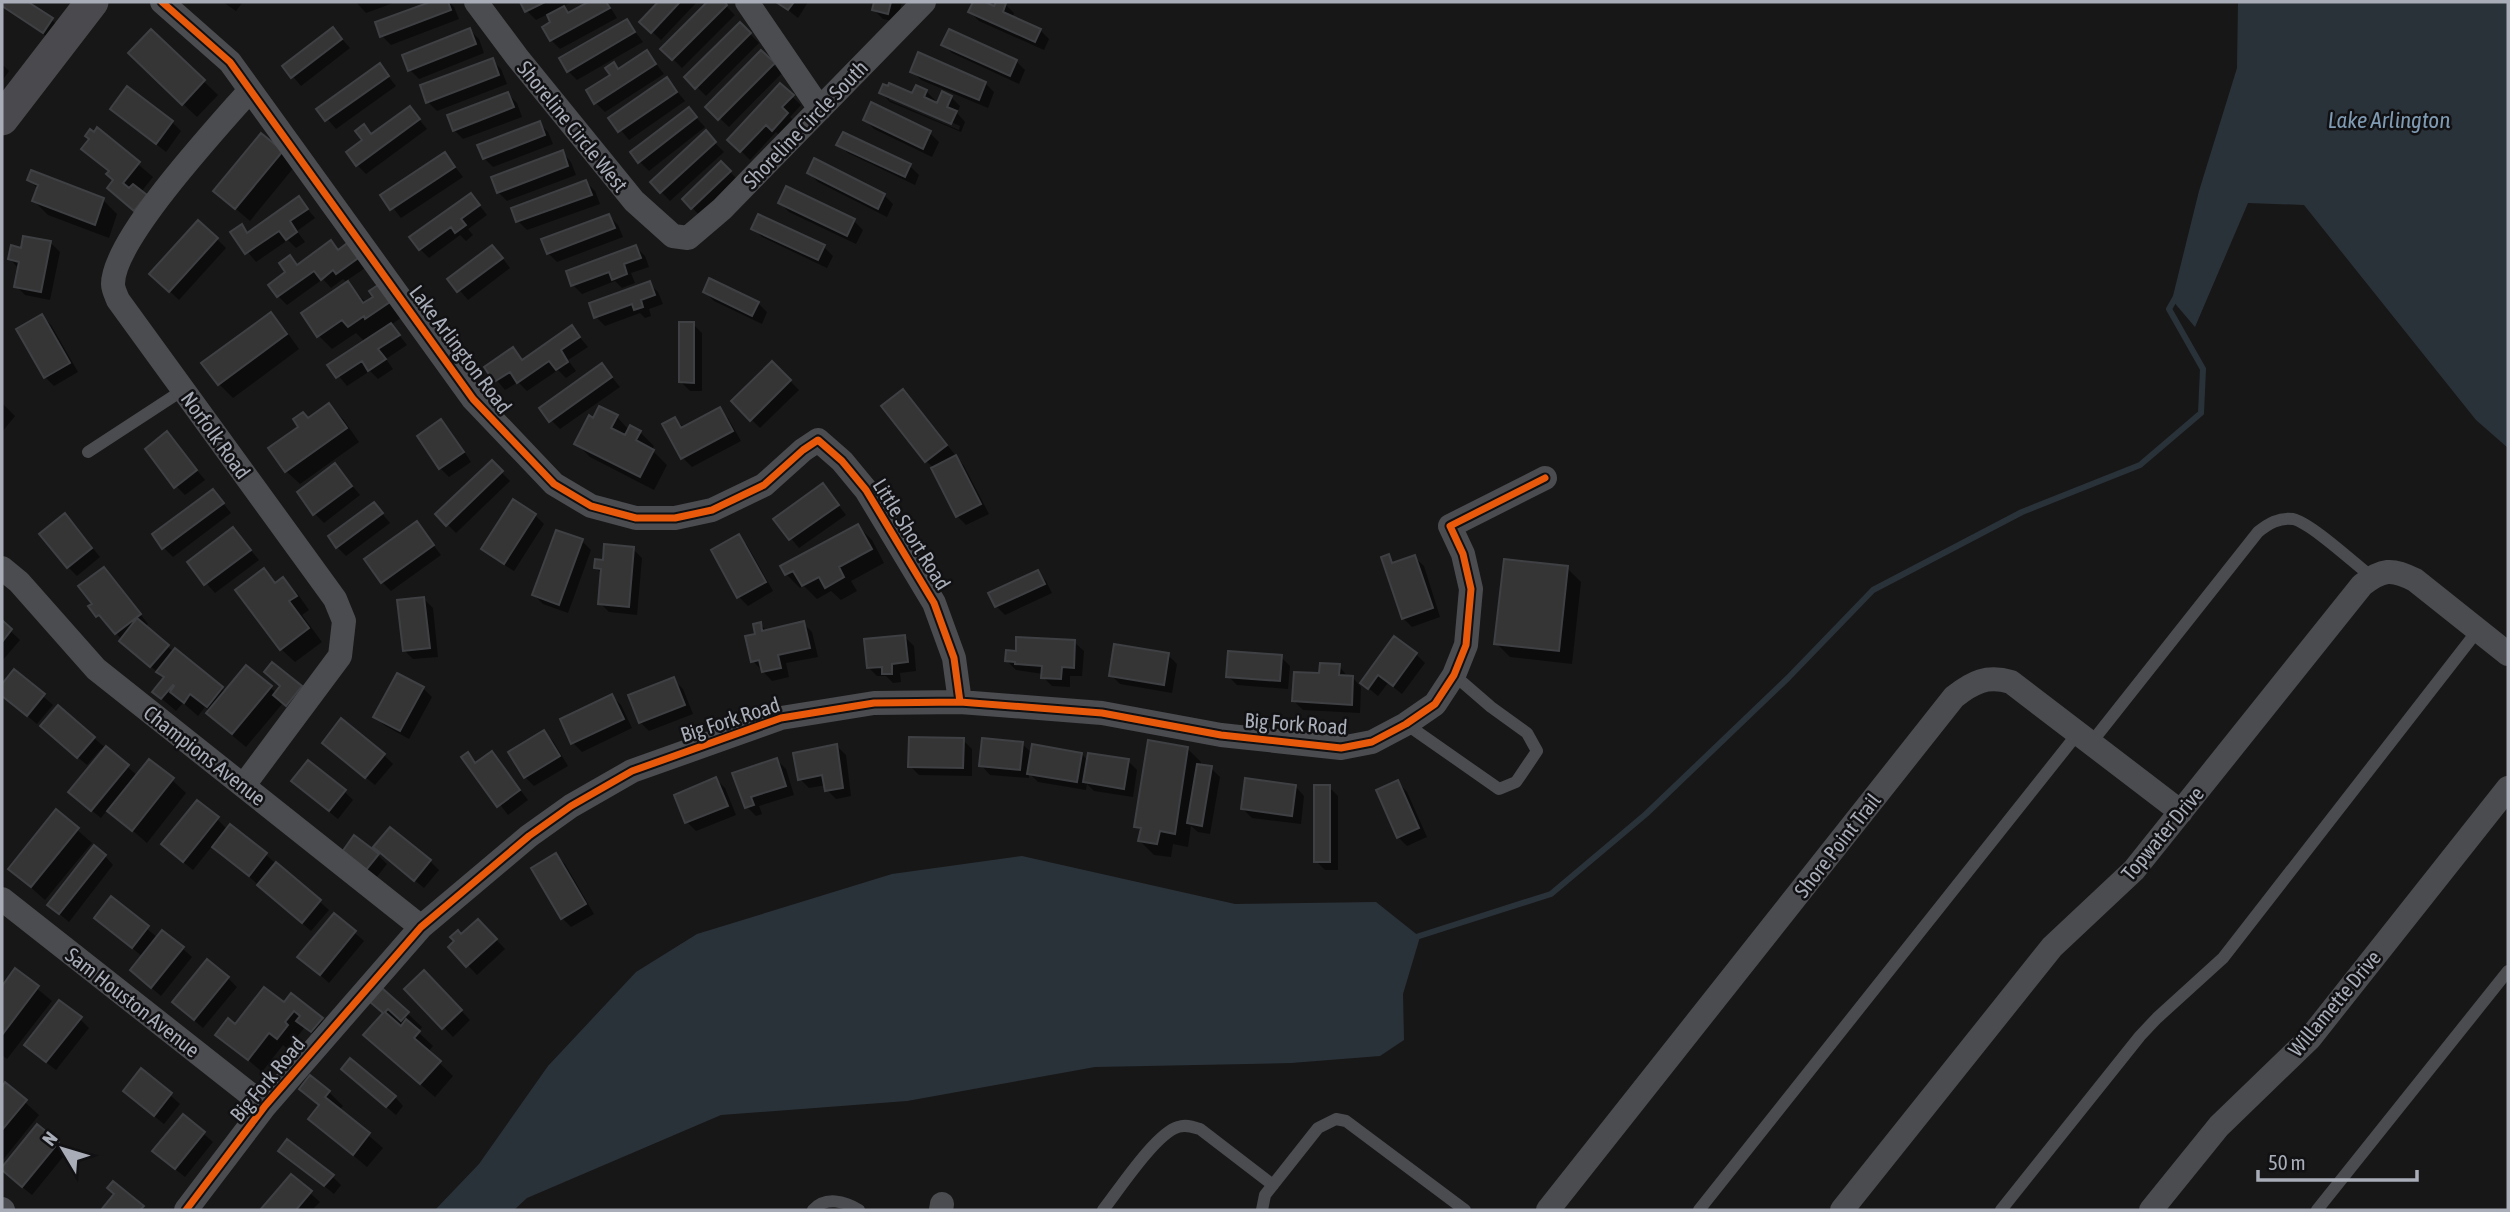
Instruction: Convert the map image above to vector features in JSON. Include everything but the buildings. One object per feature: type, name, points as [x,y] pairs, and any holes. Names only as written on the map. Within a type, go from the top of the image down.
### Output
[{"type":"street","points":[[2,119],[92,2]]},
{"type":"street","name":"Lake Arlington Road","points":[[162,2],[230,62],[473,399],[554,484],[591,506],[636,518],[675,518],[712,510],[764,485],[818,440]]},
{"type":"street","name":"Shoreline Circle West","points":[[476,2],[516,57],[634,201],[673,236],[681,238]]},
{"type":"street","points":[[747,2],[820,109]]},
{"type":"street","name":"Shoreline Circle South","points":[[681,238],[688,238],[722,209],[924,2]]},
{"type":"street","name":"Norfolk Road","points":[[244,785],[340,656],[344,621],[335,599],[118,300],[113,285],[118,261],[128,241],[175,177],[250,90]]},
{"type":"street","name":"Little Short Road","points":[[818,440],[842,461],[866,490],[934,603],[954,658],[960,702]]},
{"type":"street","name":"Big Fork Road","points":[[186,1210],[265,1106],[421,927],[529,836],[571,806],[632,771],[781,718],[874,704],[960,702],[1102,713],[1221,735],[1341,748],[1372,742],[1406,724],[1435,704],[1454,675],[1466,645],[1471,589],[1463,554],[1450,526],[1545,478]]},
{"type":"street","name":"Champions Avenue","points":[[2,568],[19,582],[96,669],[421,927]]},
{"type":"street","points":[[2372,577],[2390,571],[2415,580],[2508,654]]},
{"type":"street","name":"Topwater Drive","points":[[1842,1210],[2052,947],[2134,870],[2353,596],[2372,577]]},
{"type":"street","name":"Shore Point Trail","points":[[1549,1210],[1954,697],[1970,684],[1982,679],[1998,678],[2011,682],[2180,812]]},
{"type":"street","name":"Willamette Drive","points":[[2151,1210],[2219,1125],[2310,1038],[2508,788]]},
{"type":"street","name":"Sam Houston Avenue","points":[[2,898],[265,1106]]},
{"type":"lane","points":[[88,452],[183,390]]},
{"type":"lane","points":[[1699,1210],[2084,738],[2258,532],[2283,519],[2302,523],[2372,577]]},
{"type":"lane","points":[[2001,1210],[2140,1036],[2223,958],[2478,630]]},
{"type":"lane","points":[[1406,724],[1499,789],[1516,782],[1537,751],[1527,733],[1454,675]]},
{"type":"lane","points":[[2317,1210],[2508,971]]},
{"type":"lane","points":[[1262,1210],[1265,1195],[1318,1128],[1336,1119],[1346,1121],[1465,1210]]},
{"type":"lane","points":[[1103,1210],[1154,1146],[1177,1127],[1200,1129],[1273,1185]]},
{"type":"lane","points":[[813,1210],[818,1204],[829,1201],[843,1202],[859,1210]]},
{"type":"water","name":"Lake Arlington","points":[[2238,2],[2508,2],[2508,448],[2476,420],[2304,205],[2248,203],[2195,327],[2172,300],[2199,191],[2237,68]]},
{"type":"water","points":[[1022,856],[1235,904],[1376,902],[1420,937],[1403,994],[1404,1040],[1380,1056],[1291,1063],[1095,1067],[907,1101],[721,1115],[527,1198],[514,1210],[435,1210],[479,1164],[548,1066],[636,972],[697,934],[892,874]]},
{"type":"waterway","points":[[1413,938],[1551,894],[1646,814],[1788,678],[1873,590],[2022,512],[2140,465],[2201,413],[2203,369],[2169,309],[2177,295]]},
{"type":"cycle path","points":[[162,2],[230,62],[473,399],[554,484],[591,506],[636,518],[675,518],[712,510],[764,485],[818,440],[842,461],[866,490],[934,603],[954,658],[960,702]]},
{"type":"cycle path","points":[[186,1210],[265,1106],[421,927],[529,836],[571,806],[632,771],[781,718],[874,703],[960,702],[1102,713],[1221,735],[1341,748],[1372,742],[1406,724],[1435,704],[1454,675],[1466,645],[1471,589],[1463,554],[1450,526],[1545,478]]}]
